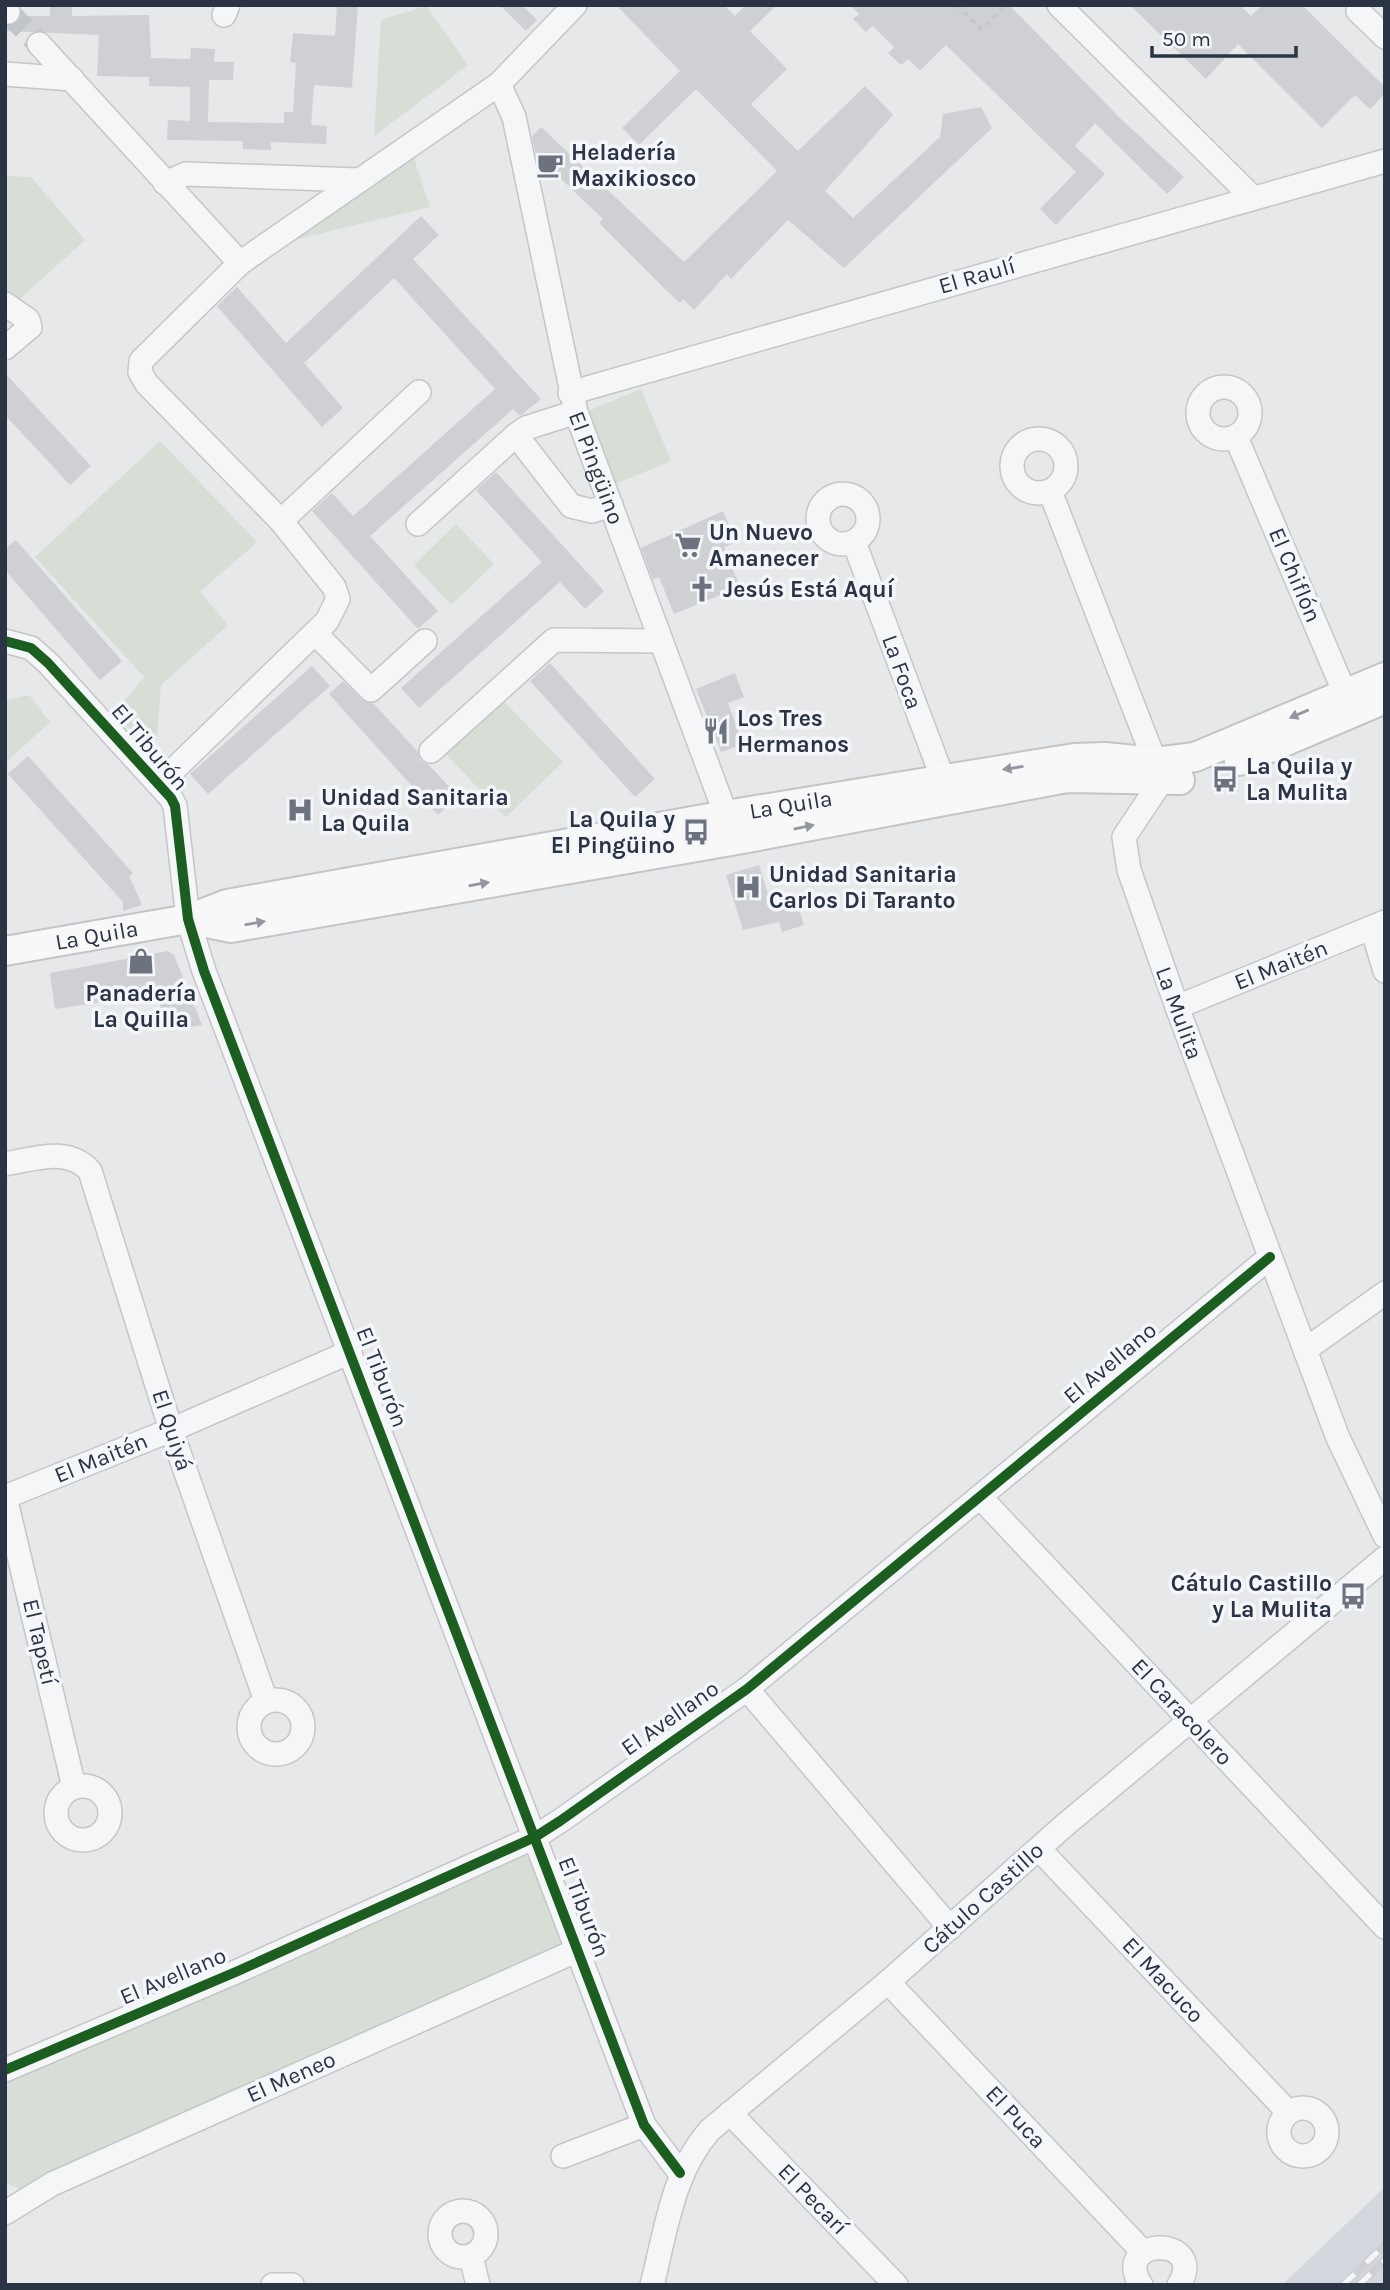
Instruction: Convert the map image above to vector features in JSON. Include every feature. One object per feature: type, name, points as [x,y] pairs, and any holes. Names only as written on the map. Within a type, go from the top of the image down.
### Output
[{"type":"main road","name":"La Quila","points":[[1349,704],[1385,677]]},
{"type":"main road","name":"La Quila","points":[[5,951],[188,919],[230,928],[731,827],[947,790],[1091,757],[1157,771],[1349,704],[1385,699]]},
{"type":"street","points":[[159,784],[315,633],[335,610],[338,599],[334,587],[281,521],[147,384],[140,372],[141,361],[149,350],[240,263],[499,84],[576,5]]},
{"type":"street","points":[[1059,5],[1253,198]]},
{"type":"street","points":[[1358,11],[1385,37]]},
{"type":"street","points":[[39,44],[240,263]]},
{"type":"street","points":[[5,74],[72,79]]},
{"type":"street","name":"El Pingüino","points":[[499,84],[514,117],[573,402],[731,827]]},
{"type":"street","name":"El Raulí","points":[[418,524],[516,435],[573,402],[1385,161]]},
{"type":"street","points":[[165,183],[186,174],[358,180]]},
{"type":"street","points":[[5,304],[28,320],[30,327],[5,348]]},
{"type":"street","points":[[281,521],[418,391]]},
{"type":"street","points":[[516,435],[571,506],[592,511],[611,505]]},
{"type":"street","name":"El Chiflón","points":[[1236,437],[1349,704]]},
{"type":"street","points":[[1049,491],[1157,771]]},
{"type":"street","name":"La Foca","points":[[854,542],[947,790]]},
{"type":"street","points":[[315,633],[371,690],[425,641]]},
{"type":"street","points":[[432,751],[554,639],[661,641]]},
{"type":"street","name":"El Tiburón","points":[[5,640],[31,648],[48,663],[159,784],[175,806],[188,919],[204,971],[644,2125],[680,2173]]},
{"type":"street","name":"La Mulita","points":[[1157,771],[1155,792],[1129,825],[1123,850],[1177,1007],[1338,1438],[1385,1536]]},
{"type":"street","points":[[1378,925],[1385,971]]},
{"type":"street","name":"El Maitén","points":[[1177,1007],[1378,925]]},
{"type":"street","name":"El Quiyá","points":[[5,1164],[57,1156],[80,1160],[90,1171],[171,1430],[267,1701]]},
{"type":"street","name":"El Avellano","points":[[5,2070],[238,1971],[535,1837],[747,1689],[1270,1257]]},
{"type":"street","points":[[1306,1350],[1385,1293]]},
{"type":"street","name":"El Maitén","points":[[5,1497],[171,1430],[350,1352]]},
{"type":"street","name":"El Tapetí","points":[[5,1497],[74,1787]]},
{"type":"street","name":"El Caracolero","points":[[980,1497],[1385,1927]]},
{"type":"street","name":"Cátulo Castillo","points":[[652,2285],[680,2173],[694,2148],[730,2113],[888,1982],[1189,1720],[1385,1558]]},
{"type":"street","points":[[747,1689],[950,1928]]},
{"type":"street","name":"El Macuco","points":[[1039,1849],[1288,2112]]},
{"type":"street","name":"El Meneo","points":[[6,2209],[52,2184],[578,1950]]},
{"type":"street","name":"El Puca","points":[[888,1982],[1143,2252]]},
{"type":"street","name":"El Pecarí","points":[[730,2113],[896,2285]]},
{"type":"street","points":[[563,2156],[644,2125]]},
{"type":"street","points":[[1141,2285],[1136,2266],[1143,2252],[1158,2246],[1173,2250],[1183,2263],[1184,2271],[1179,2285]]},
{"type":"street","points":[[471,2256],[478,2285]]},
{"type":"street","points":[[273,2285],[292,2285]]},
{"type":"path","points":[[957,5],[981,30],[1007,5]]},
{"type":"shaded area","points":[[426,6],[468,65],[374,136],[381,20]]},
{"type":"shaded area","points":[[414,158],[430,207],[293,240]]},
{"type":"shaded area","points":[[5,176],[31,177],[85,240],[5,312]]},
{"type":"shaded area","points":[[641,389],[671,461],[608,487],[579,415]]},
{"type":"shaded area","points":[[160,441],[257,542],[200,592],[228,625],[161,685],[157,737],[147,749],[115,712],[144,677],[35,557]]},
{"type":"shaded area","points":[[456,524],[494,564],[451,605],[414,565]]},
{"type":"shaded area","points":[[495,692],[563,762],[506,817],[439,747]]},
{"type":"shaded area","points":[[29,695],[50,722],[5,763],[5,700]]},
{"type":"shaded area","points":[[522,1855],[530,1857],[562,1934],[561,1944],[552,1953],[24,2190],[5,2183],[5,2077]]},
{"type":"shaded area","points":[[1385,2187],[1385,2285],[1282,2285]]},
{"type":"building","points":[[50,5],[72,5],[72,16],[149,15],[151,58],[190,59],[191,48],[215,49],[214,62],[234,62],[233,80],[209,80],[208,122],[284,123],[284,112],[293,112],[296,63],[290,62],[293,33],[335,36],[337,5],[358,5],[352,88],[314,85],[311,125],[327,126],[326,144],[271,142],[271,150],[243,149],[243,141],[167,140],[168,120],[190,121],[190,87],[149,86],[149,77],[97,76],[99,35],[5,31],[5,26],[17,22],[21,16],[50,16]]},
{"type":"building","points":[[500,5],[522,5],[537,20],[526,31]]},
{"type":"building","points":[[616,5],[724,5],[735,16],[746,5],[777,5],[750,31],[787,69],[751,104],[798,151],[865,86],[893,115],[825,191],[853,218],[940,137],[943,114],[981,107],[992,128],[844,268],[788,220],[731,279],[727,274],[694,310],[683,299],[680,303],[599,223],[603,219],[536,155],[532,136],[541,127],[684,262],[777,171],[696,89],[639,145],[622,128],[680,71]]},
{"type":"building","points":[[850,5],[1009,5],[1122,120],[1184,177],[1167,194],[1095,123],[1075,146],[1105,174],[1056,225],[1040,209],[1076,172],[946,45],[920,71],[908,59],[901,65],[888,53],[894,47],[873,26],[866,32],[853,19],[859,14]]},
{"type":"building","points":[[1130,5],[1240,5],[1251,16],[1262,5],[1302,5],[1385,87],[1385,94],[1370,109],[1355,95],[1322,128],[1238,44],[1206,79]]},
{"type":"building","points":[[421,216],[439,235],[413,259],[541,399],[520,416],[513,409],[370,536],[438,611],[418,629],[312,511],[332,493],[353,516],[495,389],[394,278],[304,363],[343,408],[322,427],[217,306],[237,287],[286,343]]},
{"type":"building","points":[[5,373],[91,466],[70,485],[5,415]]},
{"type":"building","points":[[496,472],[604,591],[585,609],[560,582],[419,708],[401,688],[542,562],[476,490]]},
{"type":"building","points":[[723,511],[737,542],[724,547],[740,587],[674,614],[659,577],[653,580],[641,548]]},
{"type":"building","points":[[16,540],[122,661],[100,680],[5,570],[5,549]]},
{"type":"building","points":[[550,663],[655,779],[635,797],[530,681]]},
{"type":"building","points":[[312,666],[330,686],[208,794],[190,774]]},
{"type":"building","points":[[735,673],[744,697],[728,703],[743,744],[721,752],[696,689]]},
{"type":"building","points":[[343,681],[362,700],[374,704],[417,751],[421,761],[429,765],[458,796],[438,815],[329,694]]},
{"type":"building","points":[[28,756],[133,873],[129,876],[142,905],[123,911],[123,902],[8,774]]},
{"type":"building","name":"Unidad Sanitaria Carlos Di Taranto","points":[[759,865],[772,907],[796,899],[804,925],[782,932],[779,922],[743,930],[726,875]]},
{"type":"building","points":[[168,951],[174,955],[202,1025],[167,1031],[157,994],[55,1009],[50,973]]},
{"type":"tunnel","points":[[8,12],[39,44]]},
{"type":"railway","points":[[1343,2285],[1385,2245]]},
{"type":"railway","points":[[1359,2285],[1385,2260]]},
{"type":"cycle path","points":[[5,641],[31,648],[48,663],[171,798],[175,806],[188,919],[204,971],[644,2125],[680,2173]]},
{"type":"cycle path","points":[[5,2070],[238,1971],[535,1837],[560,1821],[747,1689],[1270,1257]]},
{"type":"place","name":"Heladería Maxikiosco","points":[[550,165]]},
{"type":"place","name":"Un Nuevo Amanecer","points":[[688,545]]},
{"type":"place","name":"Jesús Está Aquí","points":[[702,589]]},
{"type":"place","name":"Los Tres Hermanos","points":[[716,731]]},
{"type":"place","name":"La Quila y La Mulita","points":[[1225,779]]},
{"type":"place","name":"Unidad Sanitaria La Quila","points":[[300,810]]},
{"type":"place","name":"La Quila y El Pingüino","points":[[696,832]]},
{"type":"place","name":"Unidad Sanitaria Carlos Di Taranto","points":[[748,887]]},
{"type":"place","name":"Panadería La Quilla","points":[[141,961]]},
{"type":"place","name":"Cátulo Castillo y La Mulita","points":[[1353,1596]]}]
